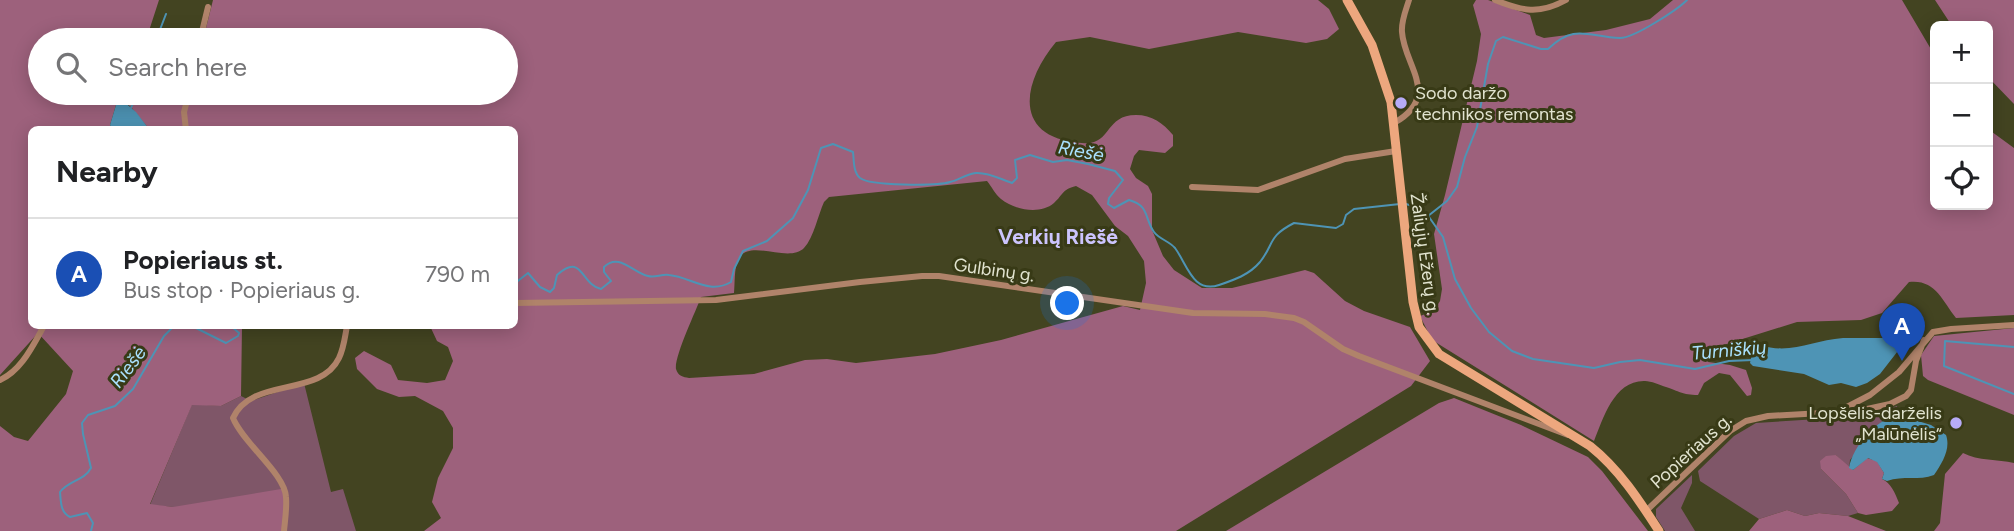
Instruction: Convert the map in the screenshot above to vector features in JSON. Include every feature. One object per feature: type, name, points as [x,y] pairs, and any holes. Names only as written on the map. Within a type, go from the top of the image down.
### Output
[{"type":"main road","name":"Žaliųjų Ežerų g.","points":[[1347,0],[1382,71],[1394,123],[1402,213],[1419,327],[1432,346],[1448,360],[1570,433],[1604,457],[1659,531]]},
{"type":"street","points":[[1394,123],[1409,112],[1418,92],[1417,74],[1404,46],[1402,34],[1409,0]]},
{"type":"street","points":[[1495,0],[1535,10],[1545,9],[1566,0]]},
{"type":"street","points":[[203,28],[208,7]]},
{"type":"street","points":[[186,105],[186,126]]},
{"type":"street","points":[[1192,187],[1258,190],[1345,159],[1396,151]]},
{"type":"street","name":"Gulbinų g.","points":[[518,303],[716,300],[922,276],[1193,313],[1280,316],[1304,322],[1343,349],[1359,356],[1564,435],[1570,433]]},
{"type":"street","points":[[1899,372],[1914,380],[1916,361],[1924,340],[1940,330],[2014,325]]},
{"type":"street","points":[[0,380],[23,360],[42,329]]},
{"type":"street","points":[[284,531],[287,494],[278,477],[238,430],[233,418],[238,406],[248,398],[314,379],[325,373],[339,359],[346,329]]},
{"type":"street","name":"Popieriaus g.","points":[[1842,410],[1870,395],[1899,372],[1924,340]]},
{"type":"street","name":"Popieriaus g.","points":[[1646,511],[1730,431],[1746,421],[1768,416],[1858,411],[1890,404],[1906,396],[1914,380]]},
{"type":"shaded area","points":[[0,0],[159,0],[150,28],[28,28],[28,105],[116,105],[110,126],[28,126],[28,329],[242,329],[241,396],[221,406],[192,405],[150,504],[173,507],[287,488],[287,531],[0,531],[0,426],[14,437],[28,441],[66,394],[73,371],[38,333],[0,375]]},
{"type":"shaded area","points":[[213,0],[1318,0],[1329,9],[1339,29],[1327,39],[1306,43],[1238,32],[1149,49],[1090,37],[1056,42],[1044,58],[1031,91],[1030,106],[1034,120],[1044,131],[1060,139],[1092,143],[1126,116],[1147,116],[1157,120],[1173,135],[1173,146],[1165,153],[1139,150],[1130,169],[1136,178],[1148,186],[1152,194],[1152,230],[1163,256],[1174,270],[1202,288],[1232,288],[1305,270],[1314,273],[1345,301],[1364,311],[1410,327],[1430,361],[1411,386],[1176,531],[424,531],[441,518],[432,502],[438,478],[453,448],[453,428],[443,411],[415,396],[399,397],[377,389],[357,369],[355,358],[364,351],[391,365],[398,380],[427,383],[445,380],[453,361],[448,347],[437,341],[431,329],[518,329],[518,126],[147,126],[128,105],[518,105],[518,28],[206,28]],"holes":[[[987,181],[997,195],[1013,206],[1028,210],[1048,207],[1065,191],[1076,186],[1092,195],[1115,226],[1128,236],[1144,261],[1146,283],[1140,310],[1123,306],[1001,340],[935,354],[856,363],[827,359],[805,360],[754,374],[689,378],[681,376],[677,371],[678,355],[701,297],[734,293],[735,272],[738,260],[743,254],[759,250],[788,253],[804,248],[824,202],[829,197]]]},
{"type":"shaded area","points":[[1476,0],[1488,0],[1530,15],[1536,35],[1544,38],[1606,30],[1650,19],[1673,0],[1902,0],[1930,48],[1930,210],[1993,210],[1993,133],[2014,148],[2014,315],[1956,318],[1932,287],[1909,282],[1882,313],[1861,320],[1797,322],[1717,347],[1708,362],[1746,370],[1752,388],[1751,395],[1747,396],[1730,375],[1719,373],[1704,383],[1698,395],[1684,394],[1647,381],[1634,382],[1625,387],[1611,402],[1594,441],[1432,340],[1420,316],[1434,311],[1440,301],[1442,289],[1434,234],[1477,61],[1481,34],[1473,5]]},
{"type":"shaded area","points":[[1935,0],[2014,0],[2014,104],[1993,82],[1993,21],[1949,21]]},
{"type":"shaded area","points":[[2014,328],[2014,415],[1923,376],[1921,355],[1934,336]]},
{"type":"shaded area","points":[[304,383],[331,492],[343,489],[356,531],[287,531],[173,507],[150,505],[192,404],[221,406],[241,396],[251,401]]},
{"type":"shaded area","points":[[1454,398],[1521,425],[1588,457],[1648,531],[1226,531],[1439,403]]},
{"type":"shaded area","points":[[1897,406],[1898,415],[1885,418],[1850,460],[1849,468],[1836,455],[1821,469],[1846,494],[1858,513],[1848,516],[1819,513],[1805,516],[1787,510],[1759,519],[1700,481],[1698,471],[1734,436],[1756,423],[1866,416]]},
{"type":"shaded area","points":[[1963,453],[2014,463],[2014,531],[1934,531],[1940,523],[1945,474]]},
{"type":"shaded area","points":[[1836,455],[1853,470],[1867,458],[1877,461],[1884,473],[1882,479],[1890,486],[1899,503],[1892,511],[1866,515],[1858,513],[1846,494],[1821,469],[1820,461],[1826,456]]},
{"type":"shaded area","points":[[1692,475],[1692,483],[1681,508],[1695,531],[1665,531],[1656,517],[1656,509]]},
{"type":"shaded area","points":[[1787,510],[1805,516],[1819,513],[1848,516],[1886,531],[1749,531],[1759,519]]},
{"type":"water","points":[[116,105],[128,105],[147,126],[110,126]]},
{"type":"water","points":[[1843,338],[1900,338],[1901,347],[1880,374],[1856,387],[1841,383],[1829,385],[1804,374],[1753,366],[1750,363],[1752,353],[1760,345],[1792,348]]},
{"type":"water","points":[[1898,415],[1931,425],[1946,435],[1947,451],[1934,475],[1887,481],[1882,479],[1884,473],[1877,462],[1868,458],[1853,470],[1849,468],[1855,451],[1867,435],[1882,422]]},
{"type":"waterway","name":"Riešė","points":[[1406,204],[1416,207],[1428,216],[1447,201],[1457,187],[1477,127],[1488,64],[1496,41],[1503,37],[1548,49],[1566,36],[1574,34],[1626,37],[1655,23],[1687,0]]},
{"type":"waterway","points":[[161,28],[166,14]]},
{"type":"waterway","name":"Riešė","points":[[518,281],[528,273],[540,287],[550,292],[554,288],[557,275],[572,267],[577,268],[594,286],[601,289],[611,281],[604,272],[604,267],[610,263],[621,262],[642,274],[677,276],[708,286],[723,286],[731,282],[743,251],[767,241],[793,218],[808,190],[821,148],[833,144],[853,152],[855,169],[860,178],[889,184],[943,183],[976,173],[1012,183],[1017,178],[1015,160],[1030,155],[1053,162],[1067,160],[1115,171],[1123,180],[1109,198],[1108,204],[1114,208],[1129,200],[1144,209],[1154,232],[1175,248],[1197,281],[1210,287],[1236,279],[1251,270],[1265,255],[1275,236],[1294,223],[1336,228],[1343,224],[1346,215],[1354,209],[1400,204]]},
{"type":"waterway","name":"Turniškių","points":[[1429,217],[1443,237],[1455,279],[1471,308],[1489,332],[1512,351],[1533,359],[1594,368],[1640,360],[1695,369],[1729,361],[1753,360]]},
{"type":"waterway","name":"Riešė","points":[[91,531],[93,523],[87,513],[70,517],[67,515],[60,492],[91,468],[82,423],[88,415],[115,406],[133,389],[164,336],[171,329]]},
{"type":"waterway","name":"Riešė","points":[[198,329],[226,343],[238,336],[239,333],[234,329]]},
{"type":"waterway","points":[[2014,347],[1945,341],[1944,366],[2014,394]]},
{"type":"place","name":"Sodo daržo technikos remontas","points":[[1401,103]]},
{"type":"place","name":"Popieriaus st.","points":[[1902,361]]},
{"type":"place","name":"Lopšelis-darželis „Malūnėlis“","points":[[1956,423]]},
{"type":"district","name":"Verkių Riešė","points":[[1058,236]]}]
